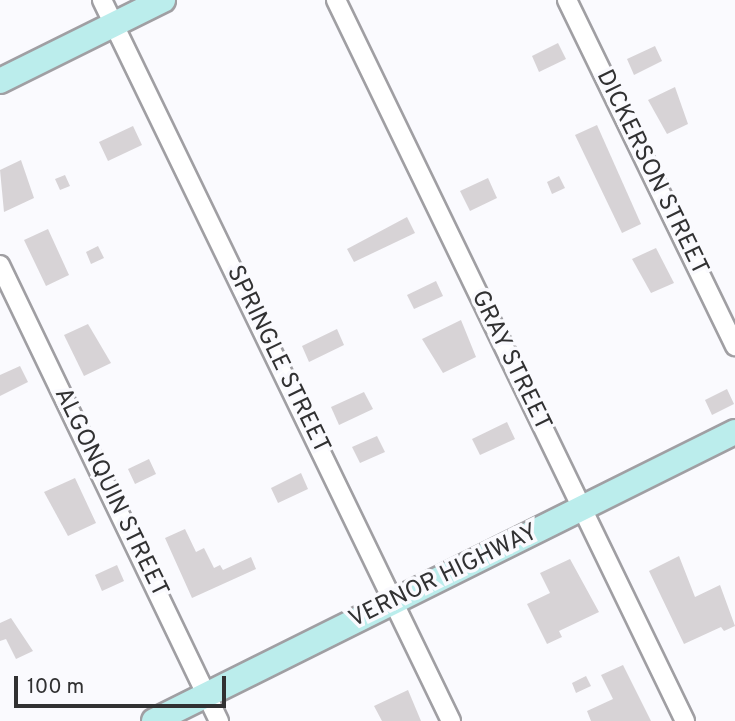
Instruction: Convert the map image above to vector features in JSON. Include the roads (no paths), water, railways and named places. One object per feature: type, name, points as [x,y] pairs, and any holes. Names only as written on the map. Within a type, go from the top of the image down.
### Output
[{"type":"street","name":"SPRINGLE STREET","points":[[102,0],[451,721]]},
{"type":"street","points":[[0,81],[163,0]]},
{"type":"street","name":"GRAY STREET","points":[[336,0],[685,721]]},
{"type":"street","name":"DICKERSON STREET","points":[[566,0],[735,345]]},
{"type":"street","name":"ALGONQUIN STREET","points":[[0,265],[219,721]]},
{"type":"street","name":"VERNOR HIGHWAY","points":[[154,721],[735,432]]}]
